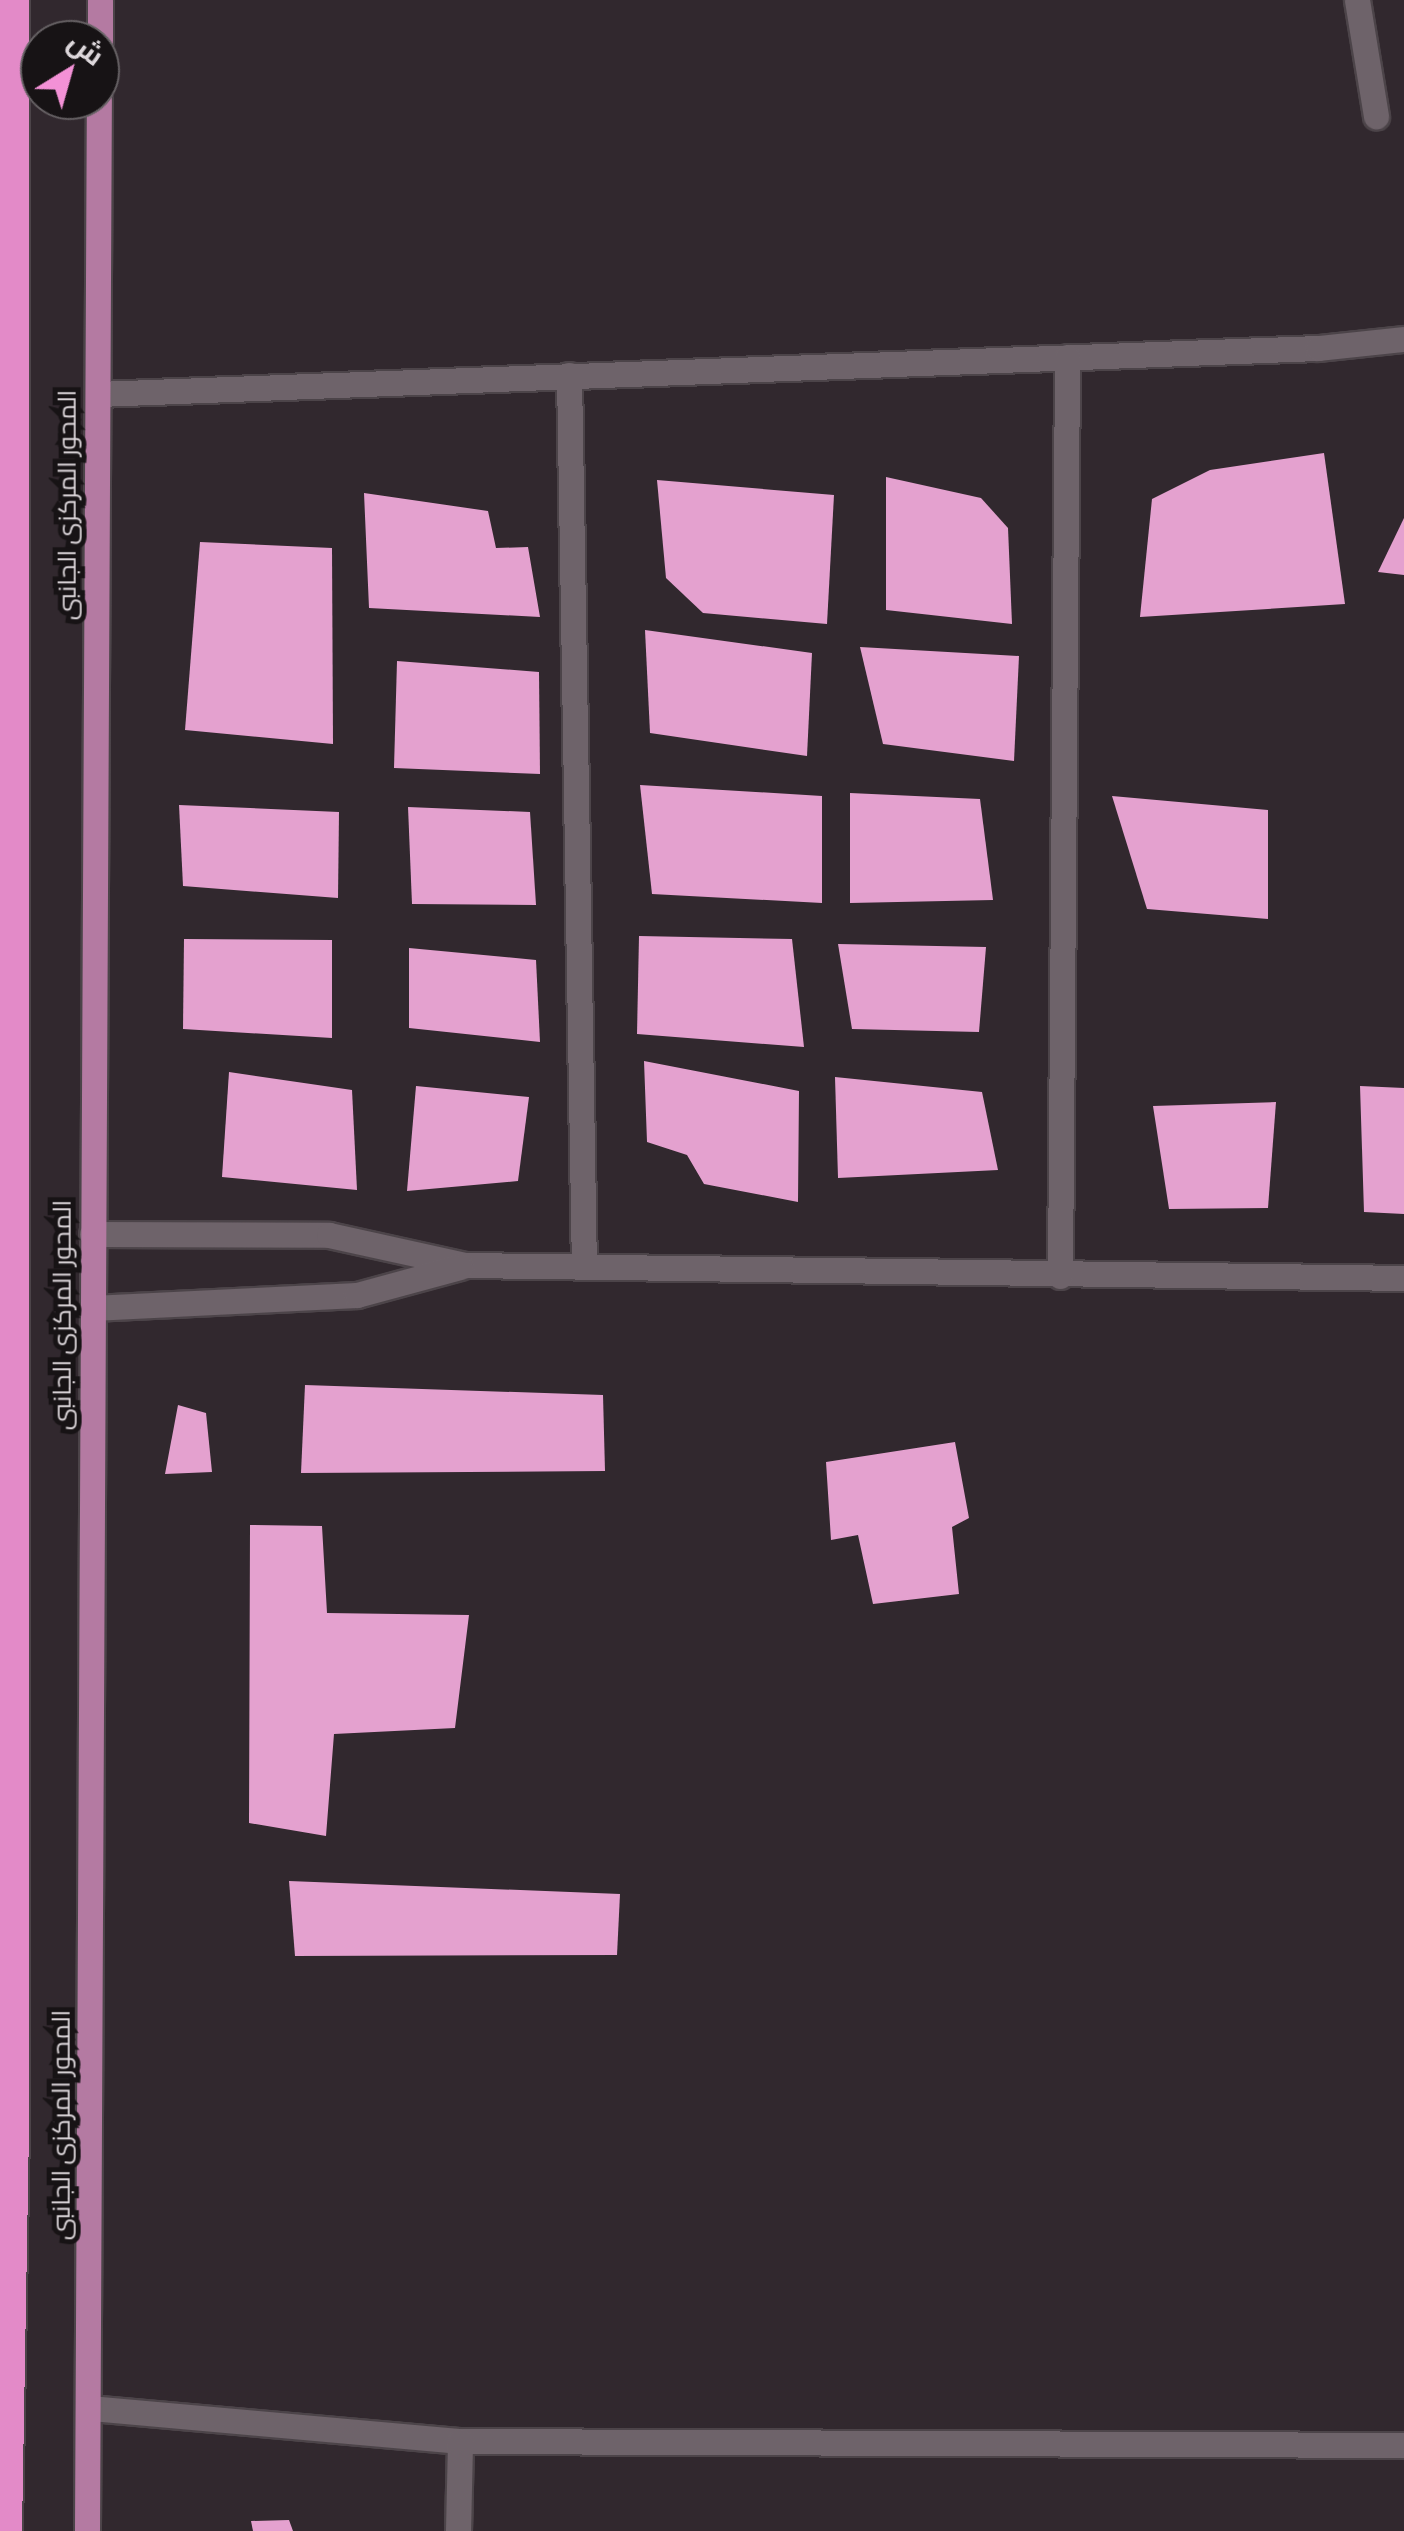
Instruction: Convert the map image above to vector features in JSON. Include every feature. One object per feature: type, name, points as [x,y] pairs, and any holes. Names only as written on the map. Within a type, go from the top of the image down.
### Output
[{"type":"highway","points":[[7,2531],[14,2144],[14,0]]},
{"type":"highway","points":[[0,2103],[14,2144]]},
{"type":"main road","name":"المحور المركزى الجانبى","points":[[87,2531],[100,120]]},
{"type":"street","points":[[1358,0],[1376,116]]},
{"type":"street","points":[[98,394],[1318,348],[1404,339]]},
{"type":"street","points":[[1060,1276],[1067,357]]},
{"type":"street","points":[[569,376],[584,1267]]},
{"type":"street","points":[[92,1234],[329,1235],[465,1265],[1404,1278]]},
{"type":"street","points":[[92,1308],[358,1296],[465,1265]]},
{"type":"street","points":[[90,2408],[460,2441],[1404,2445]]},
{"type":"street","points":[[458,2531],[460,2441]]},
{"type":"building","points":[[1324,453],[1345,604],[1140,617],[1152,499],[1210,470]]},
{"type":"building","points":[[886,477],[981,498],[1008,528],[1012,624],[886,610]]},
{"type":"building","points":[[657,480],[834,495],[827,624],[703,613],[666,578]]},
{"type":"building","points":[[364,493],[488,511],[496,548],[528,547],[540,617],[369,608]]},
{"type":"building","points":[[1404,518],[1404,575],[1378,572]]},
{"type":"building","points":[[200,542],[332,548],[333,744],[185,730]]},
{"type":"building","points":[[645,630],[812,653],[807,756],[650,733]]},
{"type":"building","points":[[860,647],[1019,656],[1014,761],[883,744]]},
{"type":"building","points":[[397,661],[539,672],[540,774],[394,768]]},
{"type":"building","points":[[640,785],[822,796],[822,903],[652,894]]},
{"type":"building","points":[[850,793],[980,799],[993,900],[850,903]]},
{"type":"building","points":[[1112,796],[1268,810],[1268,919],[1147,909]]},
{"type":"building","points":[[179,805],[339,812],[338,898],[183,886]]},
{"type":"building","points":[[408,807],[530,812],[536,905],[412,904]]},
{"type":"building","points":[[639,936],[792,939],[804,1047],[637,1034]]},
{"type":"building","points":[[184,939],[332,940],[332,1038],[183,1029]]},
{"type":"building","points":[[838,944],[986,947],[979,1032],[852,1029]]},
{"type":"building","points":[[409,948],[536,960],[540,1042],[409,1028]]},
{"type":"building","points":[[644,1061],[799,1091],[798,1202],[704,1184],[687,1155],[647,1142]]},
{"type":"building","points":[[229,1072],[352,1090],[357,1190],[222,1177]]},
{"type":"building","points":[[835,1077],[982,1092],[998,1170],[838,1178]]},
{"type":"building","points":[[416,1086],[529,1097],[518,1181],[407,1191]]},
{"type":"building","points":[[1360,1086],[1404,1088],[1404,1214],[1364,1212]]},
{"type":"building","points":[[1276,1102],[1268,1208],[1169,1209],[1153,1106]]},
{"type":"building","points":[[305,1385],[603,1395],[605,1471],[301,1473]]},
{"type":"building","points":[[178,1405],[206,1413],[212,1472],[165,1474]]},
{"type":"building","points":[[955,1442],[969,1518],[952,1527],[959,1594],[873,1604],[858,1535],[831,1540],[826,1462]]},
{"type":"building","points":[[250,1525],[322,1526],[327,1613],[469,1615],[455,1728],[334,1734],[326,1836],[249,1823]]},
{"type":"building","points":[[289,1881],[620,1894],[617,1955],[295,1956]]},
{"type":"building","points":[[289,2520],[293,2531],[253,2531],[251,2521]]}]
